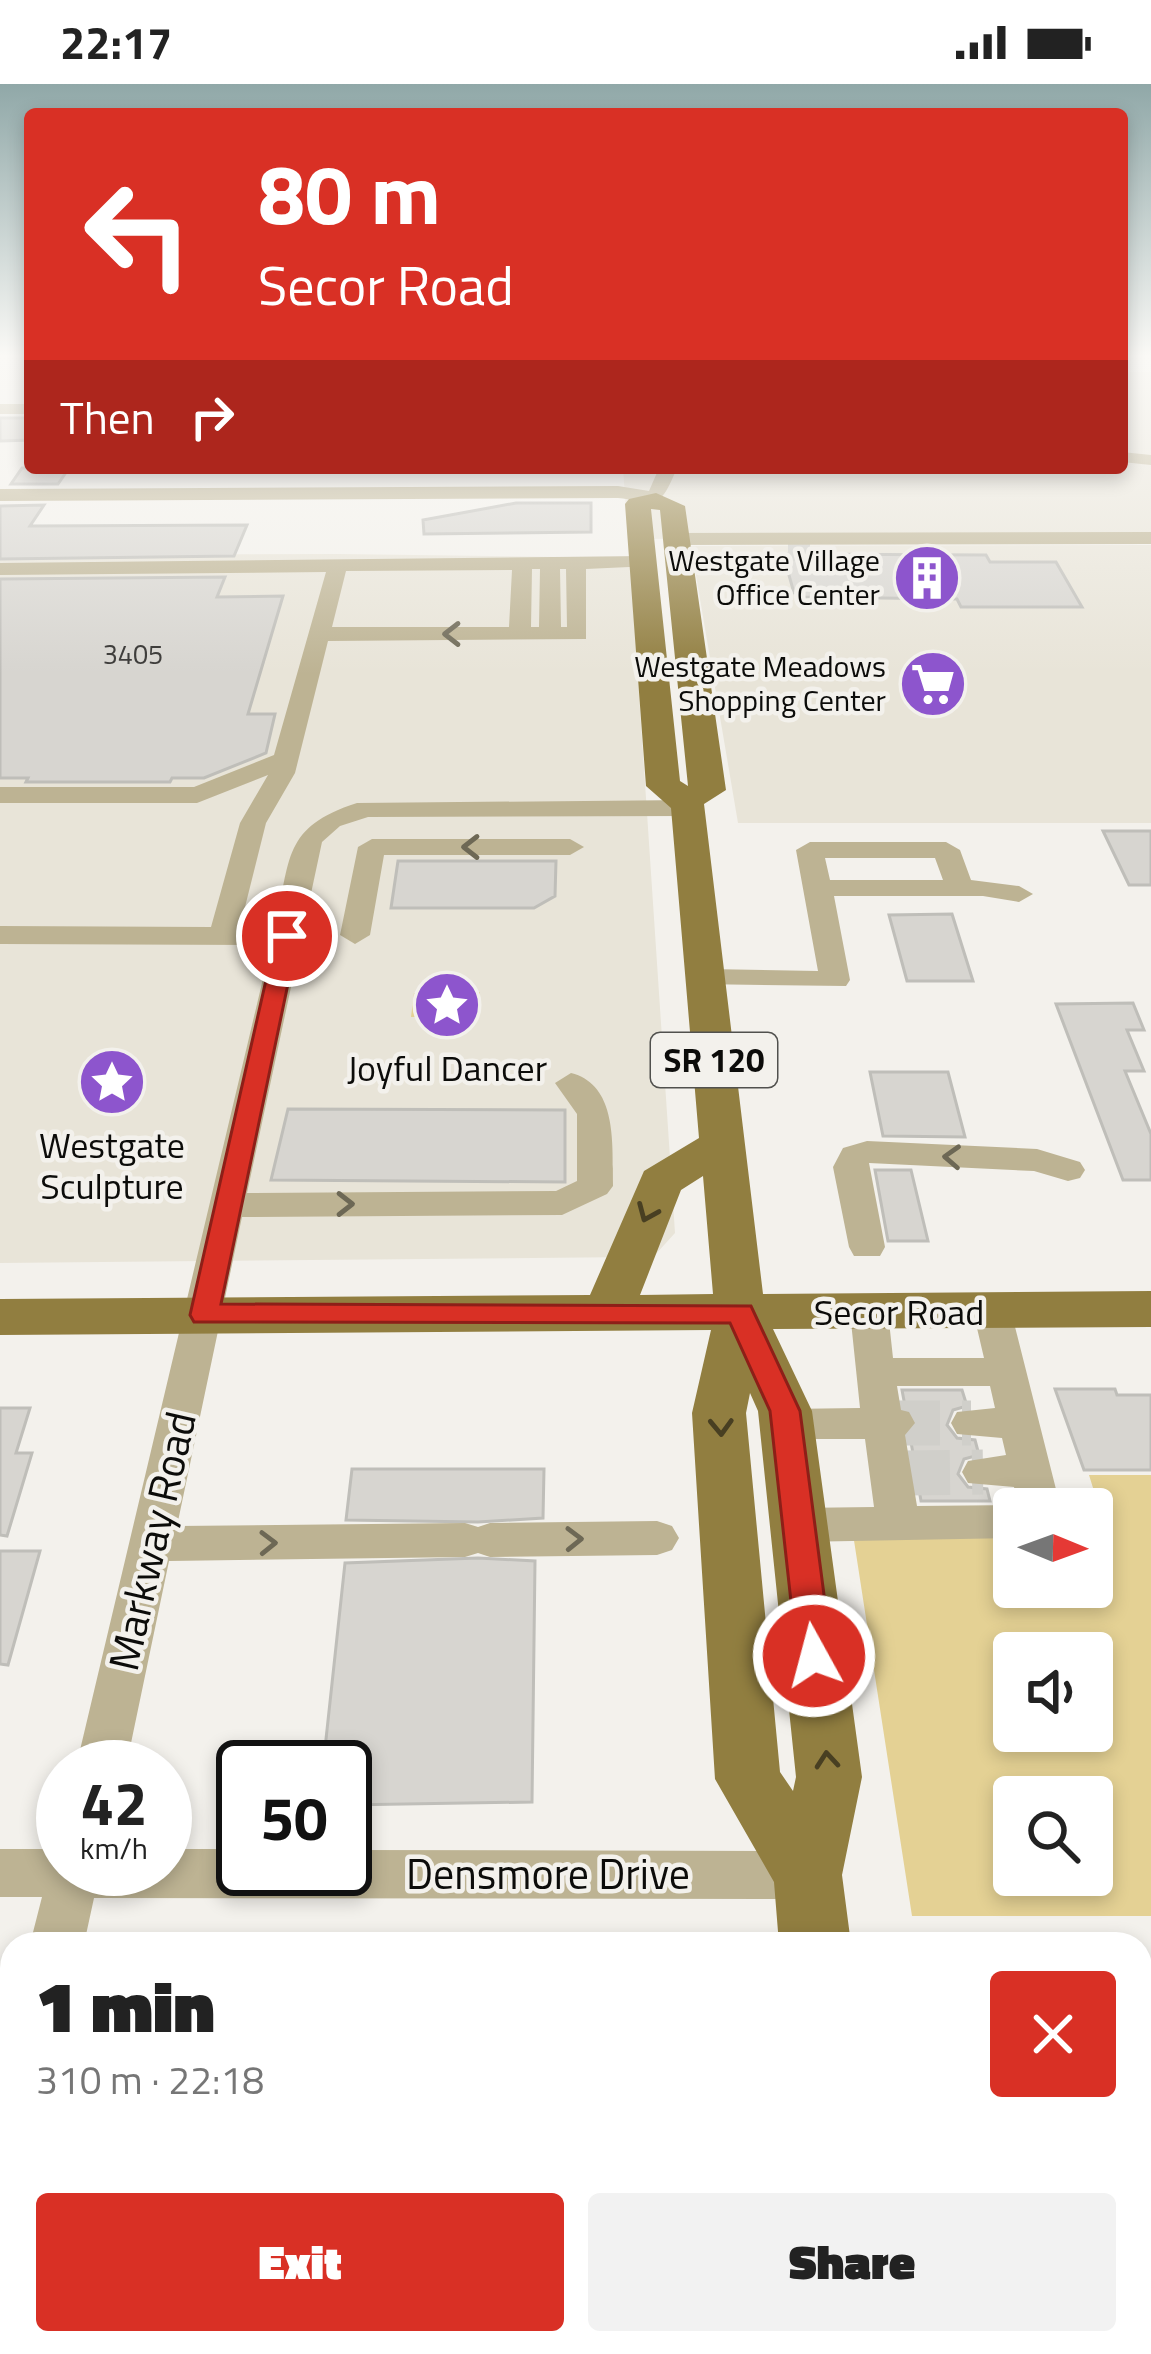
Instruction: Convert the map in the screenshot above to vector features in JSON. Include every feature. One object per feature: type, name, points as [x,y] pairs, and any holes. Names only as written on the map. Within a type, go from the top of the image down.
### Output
[{"type":"main road","name":"SR 120","points":[[650,474],[648,498],[671,506],[709,790],[687,804],[740,1313],[787,1424],[830,1778],[808,1875],[814,1932]]},
{"type":"main road","points":[[648,498],[638,504],[663,786],[687,804]]},
{"type":"main road","points":[[644,562],[662,566],[668,627],[686,631]]},
{"type":"main road","points":[[607,1314],[661,1182],[723,1143]]},
{"type":"main road","name":"Secor Road","points":[[0,1317],[1151,1310]]},
{"type":"main road","name":"SR 120","points":[[740,1313],[719,1413],[748,1779],[808,1875]]},
{"type":"street","points":[[0,499],[619,501],[648,498],[664,474]]},
{"type":"street","points":[[674,539],[1151,538]]},
{"type":"street","points":[[762,550],[788,550]]},
{"type":"street","points":[[811,550],[1077,551]]},
{"type":"street","points":[[0,569],[644,562]]},
{"type":"street","points":[[537,634],[544,564]]},
{"type":"street","points":[[537,634],[544,564]]},
{"type":"street","points":[[320,634],[578,634],[544,564]]},
{"type":"street","points":[[224,933],[253,823],[286,759],[337,567]]},
{"type":"street","points":[[0,795],[197,795],[286,759]]},
{"type":"street","name":"Markway Road","points":[[107,1740],[309,838],[347,813],[393,808],[687,804]]},
{"type":"street","points":[[355,935],[373,847],[570,848]]},
{"type":"street","points":[[707,978],[835,980],[818,888],[960,888],[1019,894]]},
{"type":"street","points":[[0,935],[287,936]]},
{"type":"street","points":[[228,1205],[562,1203],[595,1186],[594,1113],[572,1083]]},
{"type":"street","points":[[867,1246],[850,1167],[855,1156],[867,1152],[1037,1160],[1068,1170]]},
{"type":"street","points":[[992,1311],[1035,1488]]},
{"type":"street","points":[[869,1312],[875,1372],[897,1473],[898,1522]]},
{"type":"street","points":[[875,1372],[1007,1372]]},
{"type":"street","points":[[971,1423],[1019,1423]]},
{"type":"street","points":[[787,1424],[888,1424]]},
{"type":"street","points":[[983,1472],[1030,1488]]},
{"type":"street","points":[[798,1525],[993,1521]]},
{"type":"street","points":[[151,1544],[657,1538]]},
{"type":"street","name":"Densmore Drive","points":[[0,1873],[36,1872]]},
{"type":"street","name":"Densmore Drive","points":[[192,1872],[808,1875]]},
{"type":"street","points":[[61,1932],[69,1896]]},
{"type":"shaded area","points":[[1128,462],[1151,462],[1151,536],[628,539],[623,474],[1128,474]]},
{"type":"shaded area","name":"Westgate Meadows Shopping Center","points":[[1151,545],[1151,823],[738,823],[691,546]]},
{"type":"shaded area","points":[[0,555],[630,558],[675,1233],[655,1255],[634,1257],[0,1263]]},
{"type":"shaded area","points":[[480,992],[479,1016],[411,1017],[414,993]]},
{"type":"shaded area","points":[[1089,1475],[1151,1475],[1151,1916],[912,1916],[853,1534],[993,1534],[993,1608],[1113,1608],[1113,1488],[1093,1488]]},
{"type":"building","points":[[22,468],[24,474],[65,474],[58,484],[11,484]]},
{"type":"building","points":[[516,503],[591,503],[591,532],[424,534],[423,520]]},
{"type":"building","points":[[44,505],[30,526],[247,525],[234,556],[0,559],[0,506]]},
{"type":"building","name":"Westgate Village Office Center","points":[[783,554],[986,555],[990,562],[1056,562],[1082,607],[961,607],[957,599],[802,597],[794,593]]},
{"type":"building","points":[[225,577],[217,597],[283,596],[248,714],[275,714],[266,753],[204,778],[172,778],[170,782],[0,778],[0,579]]},
{"type":"building","points":[[1103,831],[1151,831],[1151,885],[1129,885]]},
{"type":"building","points":[[398,861],[556,861],[555,896],[534,908],[391,908]]},
{"type":"building","points":[[952,914],[973,981],[907,981],[889,915]]},
{"type":"building","points":[[1133,1003],[1144,1030],[1127,1030],[1144,1071],[1125,1071],[1151,1134],[1151,1180],[1123,1180],[1056,1004]]},
{"type":"building","points":[[870,1072],[948,1072],[965,1137],[883,1136]]},
{"type":"building","points":[[288,1109],[565,1110],[565,1182],[271,1180]]},
{"type":"building","points":[[875,1170],[911,1170],[928,1241],[888,1241]]},
{"type":"building","points":[[1055,1389],[1115,1389],[1117,1395],[1151,1395],[1151,1470],[1084,1470]]},
{"type":"building","points":[[902,1390],[962,1390],[967,1406],[953,1410],[947,1425],[957,1438],[975,1440],[979,1455],[964,1459],[958,1474],[968,1487],[987,1489],[990,1501],[921,1501],[910,1436],[919,1423],[913,1410],[905,1406]]},
{"type":"building","points":[[0,1408],[30,1408],[16,1453],[32,1453],[7,1536],[0,1535]]},
{"type":"building","points":[[352,1469],[544,1469],[543,1518],[346,1520]]},
{"type":"building","points":[[0,1551],[40,1551],[8,1665],[0,1664]]},
{"type":"building","points":[[535,1561],[532,1802],[372,1805],[372,1740],[326,1740],[345,1563]]},
{"type":"tunnel","points":[[788,550],[811,550]]},
{"type":"tunnel","points":[[895,1423],[971,1423]]},
{"type":"tunnel","points":[[905,1473],[983,1472]]},
{"type":"place","name":"Westgate Village Office Center","points":[[927,578]]},
{"type":"place","name":"Westgate Meadows Shopping Center","points":[[933,684]]},
{"type":"place","name":"Joyful Dancer","points":[[447,1005]]},
{"type":"place","name":"Westgate Sculpture","points":[[112,1082]]},
{"type":"route","points":[[287,936],[205,1315],[740,1313],[785,1411],[814,1656]]}]
